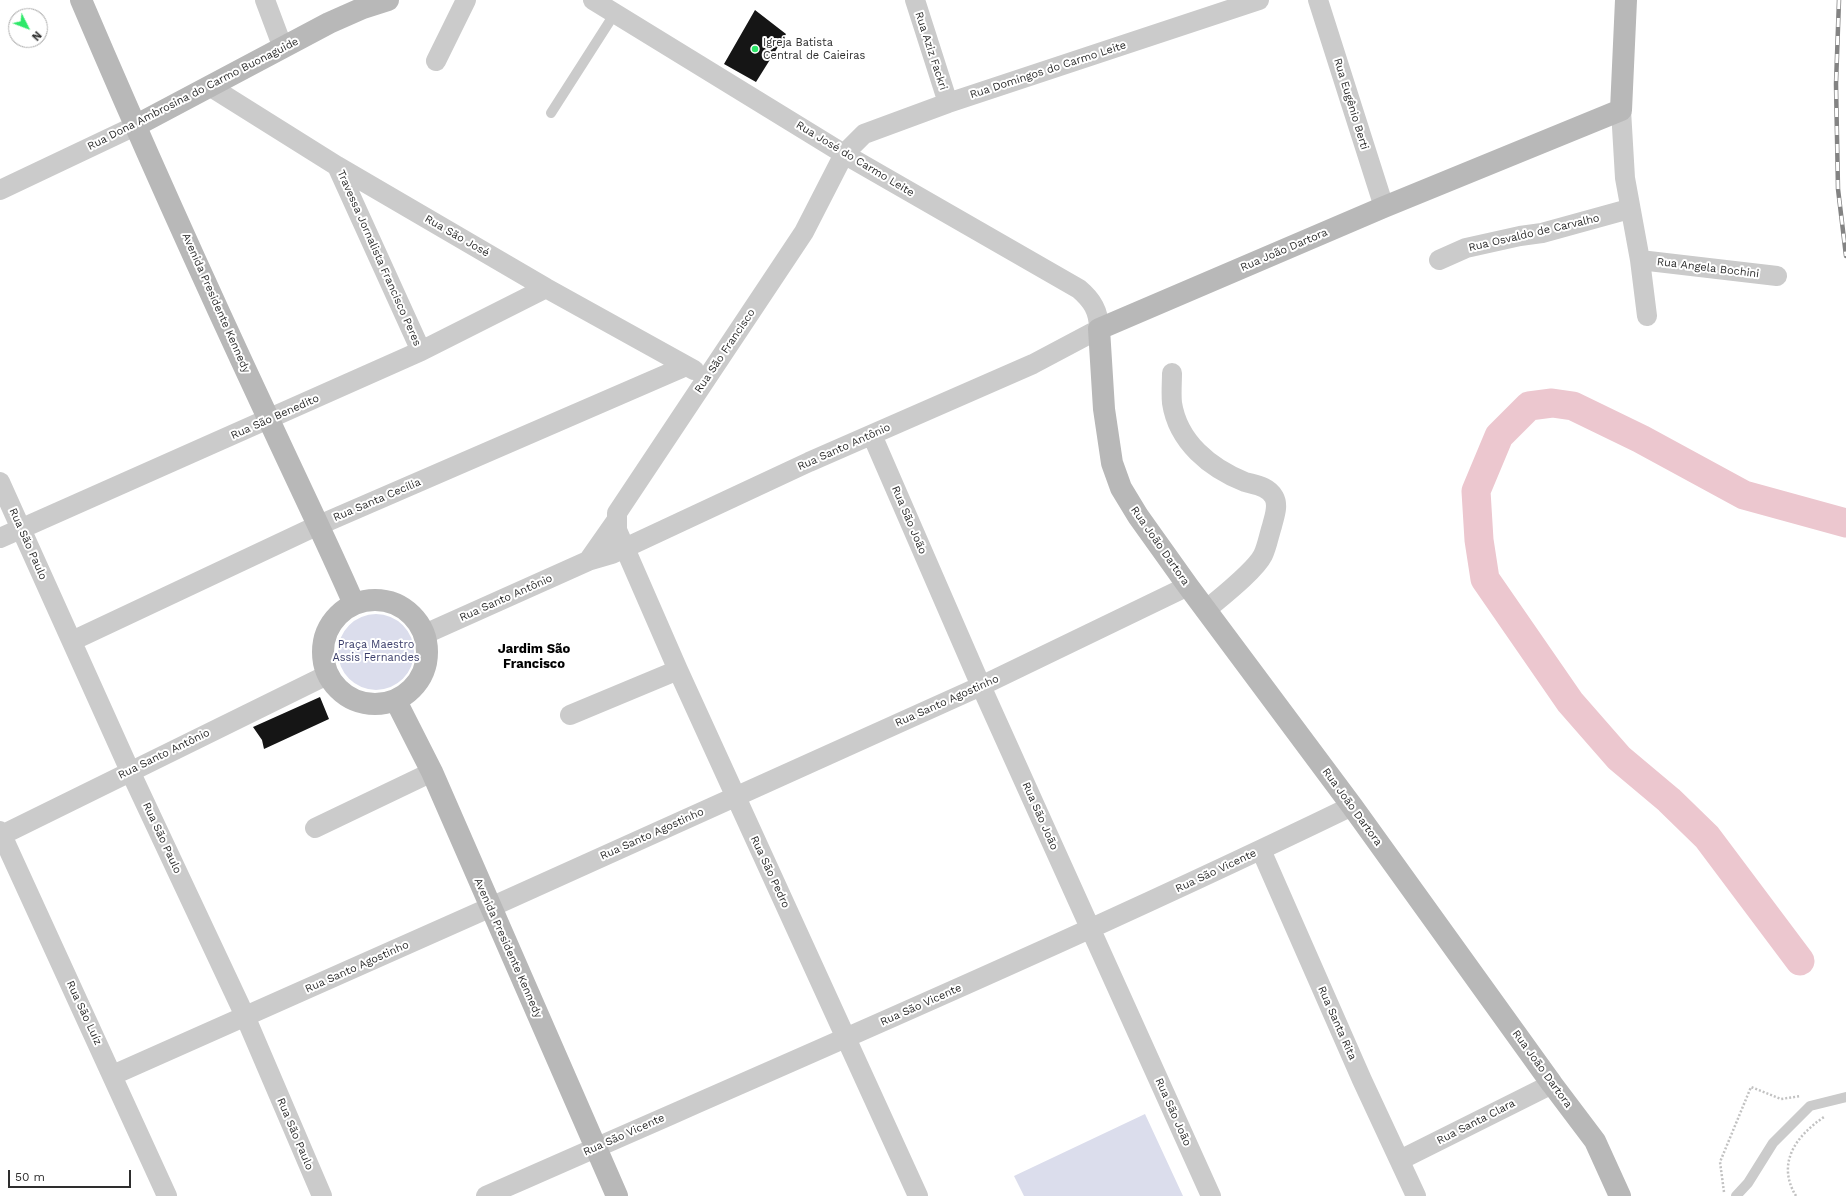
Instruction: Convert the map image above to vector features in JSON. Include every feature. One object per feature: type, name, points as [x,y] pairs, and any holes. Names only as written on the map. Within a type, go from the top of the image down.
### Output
[{"type":"street","name":"Avenida Presidente Kennedy","points":[[82,0],[135,126],[354,604]]},
{"type":"street","points":[[265,0],[283,48]]},
{"type":"street","name":"Rua Dona Ambrosina do Carmo Buonaguide","points":[[0,190],[135,126],[329,23],[363,8],[388,0]]},
{"type":"street","points":[[436,61],[466,0]]},
{"type":"street","name":"Rua José do Carmo Leite","points":[[593,0],[844,154],[1079,288],[1094,306],[1099,316],[1099,328]]},
{"type":"street","name":"Rua Aziz Fackri","points":[[915,0],[948,103]]},
{"type":"street","name":"Rua Domingos do Carmo Leite","points":[[844,154],[864,134],[948,103],[1260,0]]},
{"type":"street","name":"Rua Eugênio Berti","points":[[1318,0],[1384,207]]},
{"type":"street","points":[[1626,0],[1621,110],[1625,178],[1629,208],[1640,260],[1647,316]]},
{"type":"street","name":"Rua São José","points":[[211,87],[337,166],[546,288],[707,378]]},
{"type":"street","name":"Rua João Dartora","points":[[1620,1196],[1595,1141],[1552,1084],[1352,806],[1188,586],[1138,516],[1121,488],[1112,463],[1104,409],[1099,328],[1384,207],[1621,110]]},
{"type":"street","name":"Rua São Francisco","points":[[616,521],[617,513],[804,232],[844,154]]},
{"type":"street","name":"Travessa Jornalista Francisco Peres","points":[[337,166],[421,351]]},
{"type":"street","name":"Rua Osvaldo de Carvalho","points":[[1439,260],[1466,248],[1520,236],[1542,233],[1629,208]]},
{"type":"street","name":"Rua Angela Bochini","points":[[1640,260],[1777,276]]},
{"type":"street","name":"Rua São Benedito","points":[[0,538],[269,420],[421,351],[546,288]]},
{"type":"street","name":"Rua Santo Antônio","points":[[425,634],[588,561],[612,554],[809,462],[1033,364],[1099,328]]},
{"type":"street","name":"Rua Santa Cecília","points":[[72,641],[319,525],[686,366]]},
{"type":"street","points":[[1172,373],[1172,403],[1179,424],[1188,443],[1203,458],[1224,472],[1263,487],[1274,496],[1276,511],[1263,556],[1248,572],[1206,610]]},
{"type":"street","name":"Rua São João","points":[[872,435],[981,686],[1211,1196]]},
{"type":"street","name":"Rua São Paulo","points":[[0,482],[130,771],[245,1016],[322,1196]]},
{"type":"street","points":[[616,521],[617,530],[625,547]]},
{"type":"street","points":[[588,561],[616,521]]},
{"type":"street","name":"Rua São Pedro","points":[[625,547],[678,670],[918,1196]]},
{"type":"street","name":"Rua Santo Agostinho","points":[[113,1075],[490,908],[981,686],[1188,586]]},
{"type":"street","points":[[372,599],[389,601],[404,608],[417,619],[425,634],[428,651],[425,668],[418,682],[406,695],[396,700],[376,705],[361,703],[347,697],[335,688],[327,675],[322,658],[323,641],[329,625],[341,612],[354,604],[372,599]]},
{"type":"street","points":[[570,715],[678,670]]},
{"type":"street","name":"Rua Santo Antônio","points":[[1,833],[327,675]]},
{"type":"street","name":"Avenida Presidente Kennedy","points":[[396,700],[432,772],[490,908],[617,1196]]},
{"type":"street","points":[[315,828],[432,772]]},
{"type":"street","name":"Rua São Vicente","points":[[486,1196],[847,1038],[1261,850],[1352,806]]},
{"type":"street","name":"Rua São Luíz","points":[[1,833],[113,1075],[167,1196]]},
{"type":"street","name":"Rua Santa Rita","points":[[1261,850],[1362,1080],[1416,1196]]},
{"type":"street","name":"Rua Santa Clara","points":[[1400,1160],[1552,1084]]},
{"type":"lane","points":[[551,113],[615,13]]},
{"type":"lane","points":[[1736,1196],[1748,1183],[1773,1143],[1810,1106],[1846,1097]]},
{"type":"path","points":[[1724,1196],[1720,1162],[1751,1087],[1781,1099],[1803,1096]]},
{"type":"path","points":[[1796,1196],[1790,1186],[1787,1167],[1791,1153],[1797,1141],[1809,1127],[1829,1113]]},
{"type":"green space","name":"Praça Maestro Assis Fernandes","points":[[376,614],[390,617],[403,625],[411,638],[414,652],[411,666],[403,679],[390,687],[376,690],[362,687],[349,679],[341,666],[338,652],[341,638],[349,625],[362,617]]},
{"type":"green space","points":[[1145,1114],[1183,1196],[1024,1196],[1014,1176]]},
{"type":"building","name":"Igreja Batista Central de Caieiras","points":[[755,10],[786,34],[756,82],[724,64]]},
{"type":"building","points":[[320,697],[329,719],[264,749],[262,740],[253,727]]},
{"type":"waterway","points":[[1800,961],[1707,837],[1669,800],[1619,758],[1570,702],[1485,579],[1479,540],[1476,491],[1499,436],[1529,406],[1552,403],[1573,406],[1641,439],[1744,495],[1846,523]]},
{"type":"railway","points":[[1839,0],[1836,84],[1838,189],[1846,256]]},
{"type":"place","name":"Igreja Batista Central de Caieiras","points":[[755,49]]},
{"type":"district","name":"Jardim São Francisco","points":[[534,656]]}]
